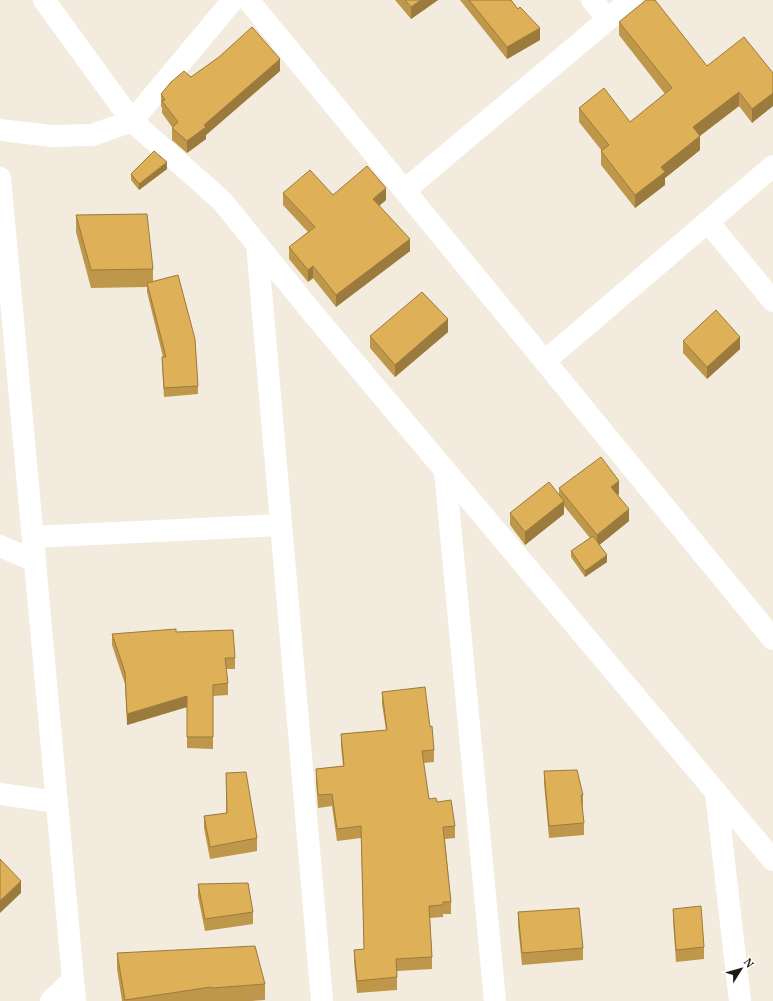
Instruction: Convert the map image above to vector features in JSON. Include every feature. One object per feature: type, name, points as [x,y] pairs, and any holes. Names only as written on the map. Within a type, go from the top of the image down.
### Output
[{"type":"street","points":[[44,0],[132,121],[222,202],[773,860]]},
{"type":"street","points":[[0,130],[52,136],[92,135],[132,121],[233,0]]},
{"type":"street","points":[[248,0],[773,639]]},
{"type":"street","points":[[592,0],[608,19]]},
{"type":"street","points":[[404,190],[632,0]]},
{"type":"street","points":[[545,362],[773,166]]},
{"type":"street","points":[[0,178],[8,348],[36,561],[74,991],[51,1001]]},
{"type":"street","points":[[708,222],[773,301]]},
{"type":"street","points":[[257,244],[322,1001]]},
{"type":"street","points":[[446,471],[495,1001]]},
{"type":"street","points":[[33,537],[281,524]]},
{"type":"street","points":[[1,547],[36,561]]},
{"type":"street","points":[[716,792],[740,1001]]},
{"type":"street","points":[[4,799],[57,802]]},
{"type":"building","points":[[405,0],[421,0],[411,7]]},
{"type":"building","points":[[469,0],[511,0],[518,9],[520,7],[540,28],[507,47]]},
{"type":"building","points":[[646,0],[655,0],[707,66],[744,37],[773,73],[773,93],[752,109],[739,92],[693,127],[700,136],[661,167],[665,172],[635,195],[601,151],[609,145],[579,108],[604,88],[630,122],[672,88],[619,22]]},
{"type":"building","points":[[252,27],[280,59],[204,125],[206,127],[187,141],[172,128],[178,122],[162,101],[165,100],[161,94],[171,82],[184,71],[191,77],[219,57]]},
{"type":"building","points":[[154,151],[167,162],[139,184],[131,174]]},
{"type":"building","points":[[367,166],[386,188],[373,199],[410,239],[336,295],[313,266],[308,270],[289,247],[315,227],[283,193],[310,170],[333,195]]},
{"type":"building","points":[[147,214],[153,269],[91,270],[76,215]]},
{"type":"building","points":[[178,275],[195,339],[198,386],[164,388],[162,357],[166,357],[147,283]]},
{"type":"building","points":[[422,292],[448,319],[395,365],[370,336]]},
{"type":"building","points":[[716,310],[740,337],[707,367],[683,341]]},
{"type":"building","points":[[601,457],[619,481],[611,487],[629,509],[597,535],[559,488]]},
{"type":"building","points":[[549,482],[564,501],[525,532],[510,513]]},
{"type":"building","points":[[593,536],[607,555],[585,571],[571,551]]},
{"type":"building","points":[[176,629],[176,632],[233,630],[235,658],[225,658],[228,683],[213,685],[213,737],[187,737],[187,696],[127,714],[125,672],[112,634]]},
{"type":"building","points":[[425,687],[430,727],[432,726],[434,750],[422,751],[429,799],[436,798],[437,802],[451,800],[455,826],[443,827],[451,902],[443,902],[443,905],[429,906],[432,957],[396,959],[397,977],[357,981],[354,950],[364,949],[361,826],[337,829],[332,794],[318,795],[316,769],[344,766],[341,734],[387,730],[382,692]]},
{"type":"building","points":[[577,770],[583,795],[581,795],[584,823],[549,826],[544,771]]},
{"type":"building","points":[[246,772],[257,838],[210,847],[204,816],[227,813],[226,773]]},
{"type":"building","points":[[0,859],[21,881],[0,901]]},
{"type":"building","points":[[248,883],[253,912],[205,919],[198,884]]},
{"type":"building","points":[[701,906],[704,947],[676,950],[673,909]]},
{"type":"building","points":[[579,908],[583,948],[522,953],[518,912]]},
{"type":"building","points":[[255,946],[265,984],[211,987],[125,1000],[117,953]]}]
